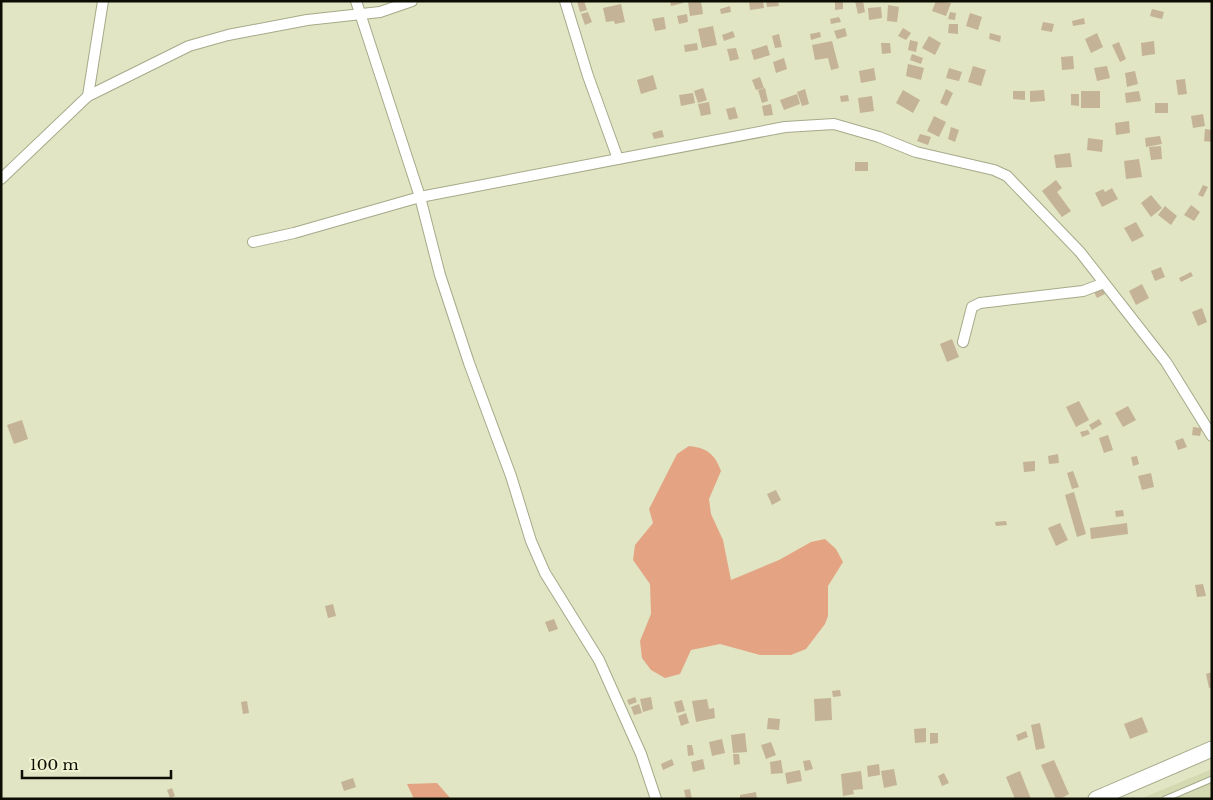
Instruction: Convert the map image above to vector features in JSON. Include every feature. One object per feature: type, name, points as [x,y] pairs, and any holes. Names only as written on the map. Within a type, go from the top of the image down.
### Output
[{"type":"street","points":[[88,96],[103,1]]},
{"type":"street","points":[[356,1],[420,197],[440,274],[472,373],[511,476],[544,573],[599,660],[641,754],[656,799]]},
{"type":"street","points":[[1,178],[88,96],[189,46],[228,35],[307,20],[386,10],[412,1]]},
{"type":"street","points":[[565,1],[588,76],[618,159]]},
{"type":"street","points":[[253,242],[294,233],[420,197],[785,127],[834,124],[879,137],[916,152],[994,170],[1008,176],[1080,252],[1166,362],[1212,436]]},
{"type":"street","points":[[963,342],[972,307],[980,303],[1083,291],[1104,284]]},
{"type":"street","points":[[1096,799],[1212,749]]},
{"type":"lane","points":[[1164,799],[1212,779]]},
{"type":"shaded area","points":[[689,446],[701,448],[710,453],[721,471],[709,499],[711,514],[723,540],[731,580],[779,560],[811,542],[825,539],[836,549],[843,562],[828,586],[828,616],[825,624],[806,649],[791,655],[760,655],[720,644],[691,650],[680,674],[665,678],[651,670],[642,658],[640,641],[651,614],[650,584],[633,560],[635,545],[653,523],[649,509],[677,454]]},
{"type":"shaded area","points":[[1212,769],[1212,799],[1141,799],[1145,797]]},
{"type":"shaded area","points":[[437,783],[451,799],[414,799],[407,784]]},
{"type":"building","points":[[577,1],[584,1],[587,10],[580,12]]},
{"type":"building","points":[[670,1],[683,1],[683,3],[671,6]]},
{"type":"building","points":[[701,1],[703,14],[690,16],[688,2]]},
{"type":"building","points":[[749,1],[763,1],[764,8],[750,10]]},
{"type":"building","points":[[766,1],[778,1],[779,6],[767,7]]},
{"type":"building","points":[[835,1],[843,1],[843,9],[835,10]]},
{"type":"building","points":[[855,1],[863,1],[865,12],[858,14]]},
{"type":"building","points":[[936,1],[951,3],[946,16],[932,11]]},
{"type":"building","points":[[621,4],[625,22],[615,24],[614,21],[606,22],[603,8]]},
{"type":"building","points":[[888,5],[899,7],[897,22],[887,21]]},
{"type":"building","points":[[730,6],[731,12],[721,14],[720,9]]},
{"type":"building","points":[[881,7],[882,18],[869,20],[868,8]]},
{"type":"building","points":[[1152,9],[1164,12],[1162,19],[1150,16]]},
{"type":"building","points":[[588,12],[592,22],[585,25],[581,14]]},
{"type":"building","points":[[950,12],[956,13],[955,20],[948,19]]},
{"type":"building","points":[[970,13],[982,17],[978,30],[966,26]]},
{"type":"building","points":[[687,14],[688,22],[679,24],[677,16]]},
{"type":"building","points":[[664,17],[666,29],[655,31],[652,19]]},
{"type":"building","points":[[839,17],[841,22],[831,24],[830,19]]},
{"type":"building","points":[[1084,18],[1085,24],[1073,26],[1072,21]]},
{"type":"building","points":[[1043,22],[1054,24],[1052,32],[1041,30]]},
{"type":"building","points":[[949,24],[958,24],[958,34],[948,33]]},
{"type":"building","points":[[713,26],[717,45],[702,48],[698,29]]},
{"type":"building","points":[[845,28],[847,36],[837,39],[834,31]]},
{"type":"building","points":[[903,28],[911,33],[906,40],[898,36]]},
{"type":"building","points":[[733,31],[735,37],[724,41],[722,35]]},
{"type":"building","points":[[820,32],[821,37],[811,40],[810,34]]},
{"type":"building","points":[[990,33],[1001,36],[1000,42],[989,39]]},
{"type":"building","points":[[1097,33],[1103,47],[1091,53],[1085,39]]},
{"type":"building","points":[[779,34],[782,47],[775,48],[772,36]]},
{"type":"building","points":[[929,36],[941,43],[935,55],[922,48]]},
{"type":"building","points":[[910,40],[918,42],[916,52],[908,50]]},
{"type":"building","points":[[832,41],[839,68],[831,70],[828,58],[815,60],[812,45]]},
{"type":"building","points":[[1154,41],[1155,54],[1142,56],[1141,43]]},
{"type":"building","points":[[1119,42],[1126,59],[1120,62],[1112,45]]},
{"type":"building","points":[[697,43],[698,50],[685,52],[684,45]]},
{"type":"building","points":[[881,43],[890,43],[891,53],[882,54]]},
{"type":"building","points":[[767,45],[770,55],[754,60],[751,50]]},
{"type":"building","points":[[736,48],[739,59],[730,61],[727,49]]},
{"type":"building","points":[[912,54],[923,58],[921,64],[910,60]]},
{"type":"building","points":[[1073,56],[1074,69],[1062,70],[1061,57]]},
{"type":"building","points":[[784,58],[787,69],[776,73],[773,62]]},
{"type":"building","points":[[908,64],[924,68],[921,80],[906,76]]},
{"type":"building","points":[[973,66],[986,70],[981,86],[968,82]]},
{"type":"building","points":[[1107,66],[1110,78],[1097,81],[1094,68]]},
{"type":"building","points":[[874,68],[876,80],[861,83],[859,71]]},
{"type":"building","points":[[949,68],[962,72],[959,81],[946,78]]},
{"type":"building","points":[[1135,71],[1138,84],[1127,87],[1125,73]]},
{"type":"building","points":[[653,75],[657,89],[641,94],[637,80]]},
{"type":"building","points":[[760,77],[764,88],[756,90],[752,80]]},
{"type":"building","points":[[1185,79],[1187,94],[1178,95],[1176,80]]},
{"type":"building","points":[[703,88],[707,100],[698,103],[694,91]]},
{"type":"building","points":[[765,88],[768,101],[762,103],[758,90]]},
{"type":"building","points":[[805,89],[809,104],[802,106],[797,92]]},
{"type":"building","points":[[946,89],[953,93],[947,106],[940,103]]},
{"type":"building","points":[[903,90],[920,100],[913,113],[896,103]]},
{"type":"building","points":[[1044,90],[1045,101],[1030,102],[1030,91]]},
{"type":"building","points":[[1013,91],[1025,91],[1025,100],[1013,99]]},
{"type":"building","points":[[1081,91],[1100,91],[1100,108],[1081,108]]},
{"type":"building","points":[[1139,91],[1141,101],[1126,103],[1125,93]]},
{"type":"building","points":[[693,93],[695,103],[681,106],[679,95]]},
{"type":"building","points":[[797,94],[800,104],[784,110],[780,100]]},
{"type":"building","points":[[1071,94],[1079,94],[1079,106],[1071,105]]},
{"type":"building","points":[[848,95],[849,101],[841,102],[840,96]]},
{"type":"building","points":[[872,96],[874,111],[860,113],[858,98]]},
{"type":"building","points":[[709,102],[711,114],[701,116],[698,104]]},
{"type":"building","points":[[1155,103],[1168,103],[1168,113],[1155,113]]},
{"type":"building","points":[[771,104],[773,115],[764,116],[762,106]]},
{"type":"building","points":[[735,107],[738,118],[729,120],[726,109]]},
{"type":"building","points":[[1203,114],[1205,126],[1193,128],[1191,116]]},
{"type":"building","points":[[934,116],[946,122],[939,137],[927,131]]},
{"type":"building","points":[[1129,121],[1130,133],[1116,135],[1115,123]]},
{"type":"building","points":[[951,127],[959,130],[955,142],[948,139]]},
{"type":"building","points":[[1205,129],[1212,130],[1212,142],[1204,141]]},
{"type":"building","points":[[662,130],[664,137],[654,139],[652,133]]},
{"type":"building","points":[[920,134],[931,137],[928,145],[917,141]]},
{"type":"building","points":[[1160,136],[1162,144],[1146,147],[1145,138]]},
{"type":"building","points":[[1088,138],[1103,140],[1102,152],[1087,150]]},
{"type":"building","points":[[1161,146],[1162,159],[1151,160],[1149,147]]},
{"type":"building","points":[[1070,153],[1072,167],[1056,168],[1054,155]]},
{"type":"building","points":[[1139,159],[1142,177],[1126,179],[1124,161]]},
{"type":"building","points":[[855,162],[868,162],[868,171],[855,171]]},
{"type":"building","points":[[1056,180],[1062,188],[1057,192],[1071,211],[1062,217],[1042,191]]},
{"type":"building","points":[[1203,185],[1208,187],[1203,197],[1198,195]]},
{"type":"building","points":[[1112,188],[1118,199],[1102,207],[1095,193],[1103,189],[1105,192]]},
{"type":"building","points":[[1151,195],[1162,208],[1151,217],[1141,203]]},
{"type":"building","points":[[1191,205],[1200,212],[1194,221],[1184,215]]},
{"type":"building","points":[[1165,206],[1177,216],[1171,225],[1158,215]]},
{"type":"building","points":[[1136,222],[1144,236],[1132,242],[1124,228]]},
{"type":"building","points":[[1161,267],[1165,277],[1155,281],[1151,271]]},
{"type":"building","points":[[1191,272],[1193,276],[1181,282],[1179,278]]},
{"type":"building","points":[[1142,284],[1149,298],[1136,305],[1129,291]]},
{"type":"building","points":[[1102,287],[1105,294],[1097,298],[1094,292]]},
{"type":"building","points":[[1202,308],[1207,322],[1198,326],[1192,312]]},
{"type":"building","points":[[952,339],[959,357],[947,362],[940,344]]},
{"type":"building","points":[[1079,401],[1089,420],[1076,427],[1066,407]]},
{"type":"building","points":[[1128,406],[1136,420],[1123,427],[1115,413]]},
{"type":"building","points":[[1099,419],[1102,424],[1092,430],[1089,425]]},
{"type":"building","points":[[22,420],[28,439],[14,444],[7,425]]},
{"type":"building","points":[[1193,427],[1202,428],[1200,436],[1192,435]]},
{"type":"building","points":[[1088,430],[1090,434],[1082,437],[1080,432]]},
{"type":"building","points":[[1108,435],[1113,450],[1104,453],[1099,438]]},
{"type":"building","points":[[1183,438],[1187,447],[1178,450],[1175,441]]},
{"type":"building","points":[[1058,454],[1059,463],[1049,464],[1048,456]]},
{"type":"building","points":[[1137,456],[1139,464],[1133,466],[1131,457]]},
{"type":"building","points":[[1035,461],[1035,471],[1024,472],[1023,462]]},
{"type":"building","points":[[1073,471],[1079,487],[1072,489],[1067,473]]},
{"type":"building","points":[[1151,473],[1154,487],[1142,490],[1138,476]]},
{"type":"building","points":[[776,490],[781,500],[772,505],[767,494]]},
{"type":"building","points":[[1074,492],[1086,534],[1077,537],[1065,495]]},
{"type":"building","points":[[1123,510],[1124,516],[1116,517],[1115,511]]},
{"type":"building","points":[[1006,521],[1007,525],[996,526],[995,522]]},
{"type":"building","points":[[1060,523],[1068,540],[1056,546],[1048,528]]},
{"type":"building","points":[[1127,523],[1128,534],[1091,539],[1090,528]]},
{"type":"building","points":[[1203,584],[1206,596],[1197,597],[1195,585]]},
{"type":"building","points":[[333,604],[336,616],[328,618],[325,606]]},
{"type":"building","points":[[554,619],[558,629],[549,632],[545,622]]},
{"type":"building","points":[[1212,672],[1212,687],[1209,688],[1206,674]]},
{"type":"building","points":[[840,690],[841,696],[833,697],[832,691]]},
{"type":"building","points":[[635,697],[637,702],[629,705],[627,700]]},
{"type":"building","points":[[651,697],[653,709],[643,712],[640,699]]},
{"type":"building","points":[[831,698],[832,720],[815,721],[814,699]]},
{"type":"building","points":[[707,699],[709,709],[714,708],[715,718],[696,722],[692,701]]},
{"type":"building","points":[[682,700],[685,711],[677,713],[674,702]]},
{"type":"building","points":[[247,701],[249,713],[243,714],[241,702]]},
{"type":"building","points":[[639,704],[642,713],[634,715],[631,707]]},
{"type":"building","points":[[686,713],[689,723],[681,726],[678,716]]},
{"type":"building","points":[[1142,717],[1148,732],[1130,739],[1124,724]]},
{"type":"building","points":[[768,718],[780,719],[779,730],[767,729]]},
{"type":"building","points":[[1040,723],[1045,748],[1036,750],[1031,725]]},
{"type":"building","points":[[926,728],[926,742],[915,743],[914,729]]},
{"type":"building","points":[[1026,731],[1028,737],[1018,741],[1016,735]]},
{"type":"building","points":[[745,733],[747,752],[733,753],[731,735]]},
{"type":"building","points":[[930,733],[938,733],[938,743],[930,744]]},
{"type":"building","points":[[722,739],[725,753],[712,756],[709,742]]},
{"type":"building","points":[[771,742],[776,755],[766,759],[761,745]]},
{"type":"building","points":[[687,745],[692,745],[694,755],[688,756]]},
{"type":"building","points":[[733,754],[739,754],[740,764],[734,765]]},
{"type":"building","points":[[672,759],[674,765],[663,770],[661,764]]},
{"type":"building","points":[[703,759],[705,769],[693,772],[691,762]]},
{"type":"building","points":[[781,760],[783,773],[771,774],[770,762]]},
{"type":"building","points":[[810,760],[813,769],[805,771],[803,761]]},
{"type":"building","points":[[1054,760],[1069,794],[1060,799],[1056,799],[1041,765]]},
{"type":"building","points":[[879,764],[880,775],[868,777],[867,766]]},
{"type":"building","points":[[894,769],[897,785],[884,788],[881,771]]},
{"type":"building","points":[[800,770],[802,781],[787,784],[785,773]]},
{"type":"building","points":[[861,771],[863,789],[853,790],[854,794],[843,796],[841,774]]},
{"type":"building","points":[[1020,771],[1031,799],[1015,799],[1006,777]]},
{"type":"building","points":[[944,773],[949,783],[942,786],[938,776]]},
{"type":"building","points":[[353,778],[356,787],[344,791],[341,782]]},
{"type":"building","points":[[172,788],[175,796],[170,798],[167,790]]},
{"type":"building","points":[[690,789],[692,799],[686,799],[684,790]]},
{"type":"building","points":[[756,792],[757,799],[740,799],[740,795]]}]
